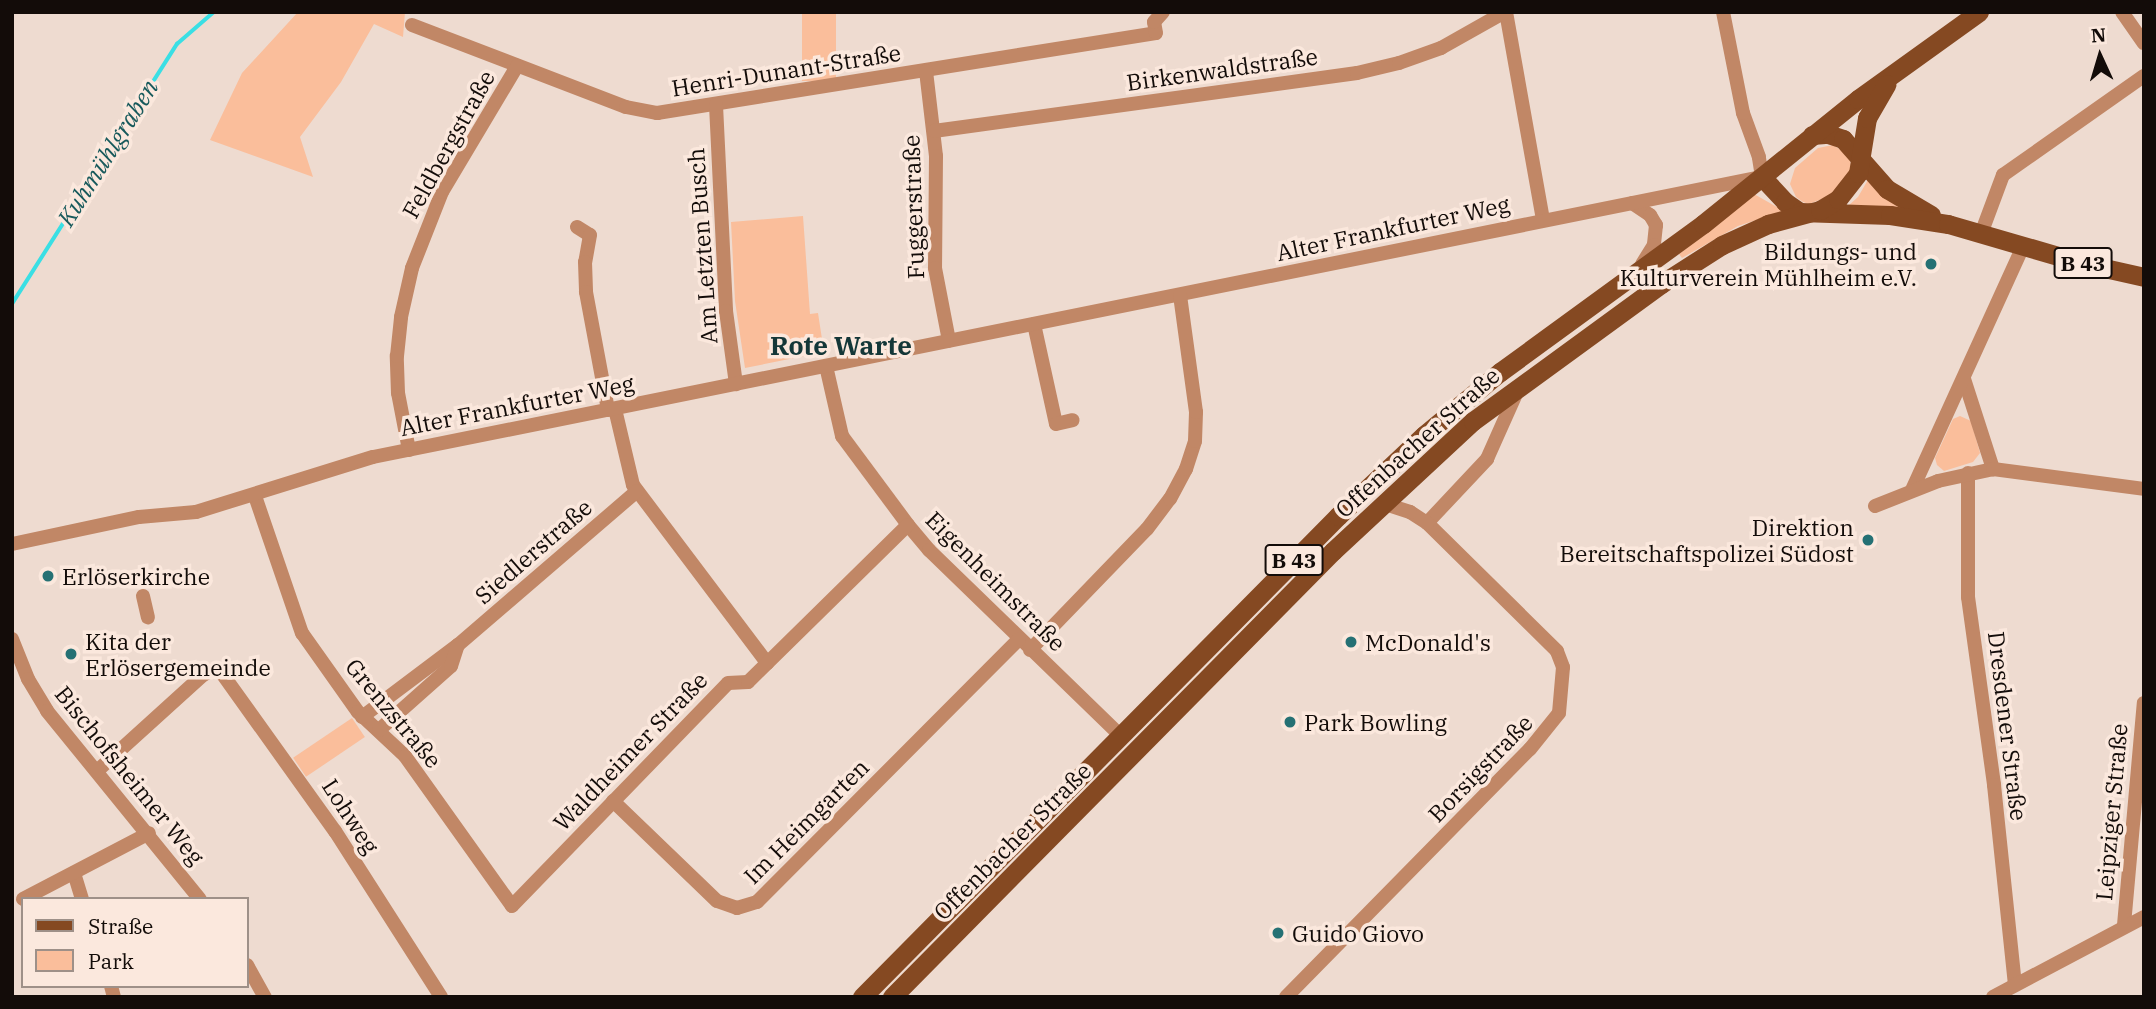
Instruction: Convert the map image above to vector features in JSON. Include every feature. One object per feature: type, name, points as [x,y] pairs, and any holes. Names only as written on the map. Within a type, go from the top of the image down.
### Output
[{"type":"main road","name":"Offenbacher Straße","points":[[862,997],[1314,540],[1424,435],[1500,372],[1636,273],[1901,67],[1979,12]]},
{"type":"main road","name":"Offenbacher Straße","points":[[892,997],[1381,503],[1441,448],[1521,383],[1661,284],[1722,245],[1768,224],[1810,214],[1845,192],[1858,173],[1871,108],[1901,67]]},
{"type":"main road","points":[[1812,135],[1828,134],[1843,139],[1887,189],[1948,224]]},
{"type":"main road","points":[[1762,177],[1785,202],[1800,212],[1880,214],[1948,224]]},
{"type":"main road","name":"B 43","points":[[1948,224],[2144,276]]},
{"type":"street","name":"Henri-Dunant-Straße","points":[[412,25],[645,112],[662,113],[1156,33],[1154,22],[1163,12]]},
{"type":"street","name":"Birkenwaldstraße","points":[[934,131],[1298,83],[1368,70],[1441,48],[1506,12]]},
{"type":"street","points":[[1506,12],[1544,220]]},
{"type":"street","points":[[1723,12],[1742,113],[1759,158],[1762,177]]},
{"type":"street","points":[[2122,12],[2144,43]]},
{"type":"street","name":"Feldbergstraße","points":[[409,450],[398,393],[397,356],[410,277],[425,230],[442,192],[517,66]]},
{"type":"street","name":"Fuggerstraße","points":[[926,71],[934,131],[935,268],[949,341]]},
{"type":"street","points":[[1981,234],[2003,175],[2144,76]]},
{"type":"street","name":"Am Letzten Busch","points":[[716,105],[726,310],[736,384]]},
{"type":"street","name":"Alter Frankfurter Weg","points":[[12,544],[139,517],[188,513],[255,496],[356,462],[409,450],[1762,177]]},
{"type":"street","points":[[1632,203],[1650,215],[1657,231],[1654,245],[1636,273]]},
{"type":"street","points":[[577,227],[590,235],[585,268],[586,292],[629,478],[767,663]]},
{"type":"street","points":[[1912,490],[2023,246]]},
{"type":"street","points":[[1030,650],[1147,529],[1170,499],[1186,469],[1195,441],[1196,412],[1180,295]]},
{"type":"street","points":[[1034,324],[1056,424],[1073,420]]},
{"type":"street","name":"Eigenheimstraße","points":[[826,366],[842,436],[908,525],[929,550],[1122,737]]},
{"type":"street","points":[[1964,379],[1993,469]]},
{"type":"street","points":[[1427,523],[1487,458],[1521,383]]},
{"type":"street","points":[[1875,506],[1912,490],[1968,473],[1993,469],[2144,489]]},
{"type":"street","name":"Dresdener Straße","points":[[1968,473],[1968,597],[1994,785],[2015,985]]},
{"type":"street","name":"Siedlerstraße","points":[[362,716],[458,645],[637,491]]},
{"type":"street","name":"Grenzstraße","points":[[255,496],[302,634],[362,716],[405,756],[512,906]]},
{"type":"street","name":"Borsigstraße","points":[[1286,997],[1530,749],[1559,713],[1563,667],[1557,651],[1427,523],[1410,512],[1381,503]]},
{"type":"street","name":"Waldheimer Straße","points":[[512,906],[728,683],[748,681],[908,525]]},
{"type":"street","points":[[143,596],[148,617]]},
{"type":"street","name":"Bischofsheimer Weg","points":[[12,639],[37,696],[198,897]]},
{"type":"street","name":"Im Heimgarten","points":[[613,801],[717,901],[737,908],[757,902],[1019,639]]},
{"type":"street","name":"Siedlerstraße","points":[[379,730],[451,666],[458,645]]},
{"type":"street","name":"Lohweg","points":[[97,771],[213,670],[224,676],[282,755],[441,997]]},
{"type":"street","name":"Leipziger Straße","points":[[2124,925],[2144,703]]},
{"type":"street","points":[[27,897],[149,833]]},
{"type":"street","points":[[74,873],[81,897]]},
{"type":"street","points":[[1993,997],[2124,925],[2144,917]]},
{"type":"street","points":[[248,967],[265,997]]},
{"type":"green space","points":[[298,12],[405,12],[403,37],[374,24],[341,82],[300,137],[313,177],[210,140],[242,73]]},
{"type":"green space","points":[[802,12],[836,12],[836,81],[802,81]]},
{"type":"green space","points":[[1833,145],[1849,155],[1852,170],[1835,194],[1809,204],[1803,202],[1796,197],[1790,184],[1795,168],[1818,148]]},
{"type":"green space","points":[[1869,178],[1901,208],[1849,205],[1858,197]]},
{"type":"green space","points":[[1754,194],[1784,211],[1738,226],[1682,258],[1679,254]]},
{"type":"green space","points":[[803,216],[810,314],[818,313],[824,352],[745,368],[735,301],[731,222]]},
{"type":"green space","points":[[1960,416],[1971,421],[1980,453],[1973,462],[1944,471],[1937,465],[1935,458],[1953,419]]},
{"type":"green space","points":[[352,718],[365,737],[306,777],[293,758]]},
{"type":"waterway","name":"Kuhmühlgraben","points":[[12,304],[177,44],[214,12]]},
{"type":"place","name":"Bildungs- und Kulturverein Mühlheim e.V.","points":[[1931,264]]},
{"type":"place","name":"Direktion Bereitschaftspolizei Südost","points":[[1868,540]]},
{"type":"place","name":"Erlöserkirche","points":[[48,576]]},
{"type":"place","name":"McDonald's","points":[[1351,642]]},
{"type":"place","name":"Kita der Erlösergemeinde","points":[[71,654]]},
{"type":"place","name":"Park Bowling","points":[[1290,722]]},
{"type":"place","name":"Guido Giovo","points":[[1278,933]]},
{"type":"district","name":"Rote Warte","points":[[841,346]]}]
